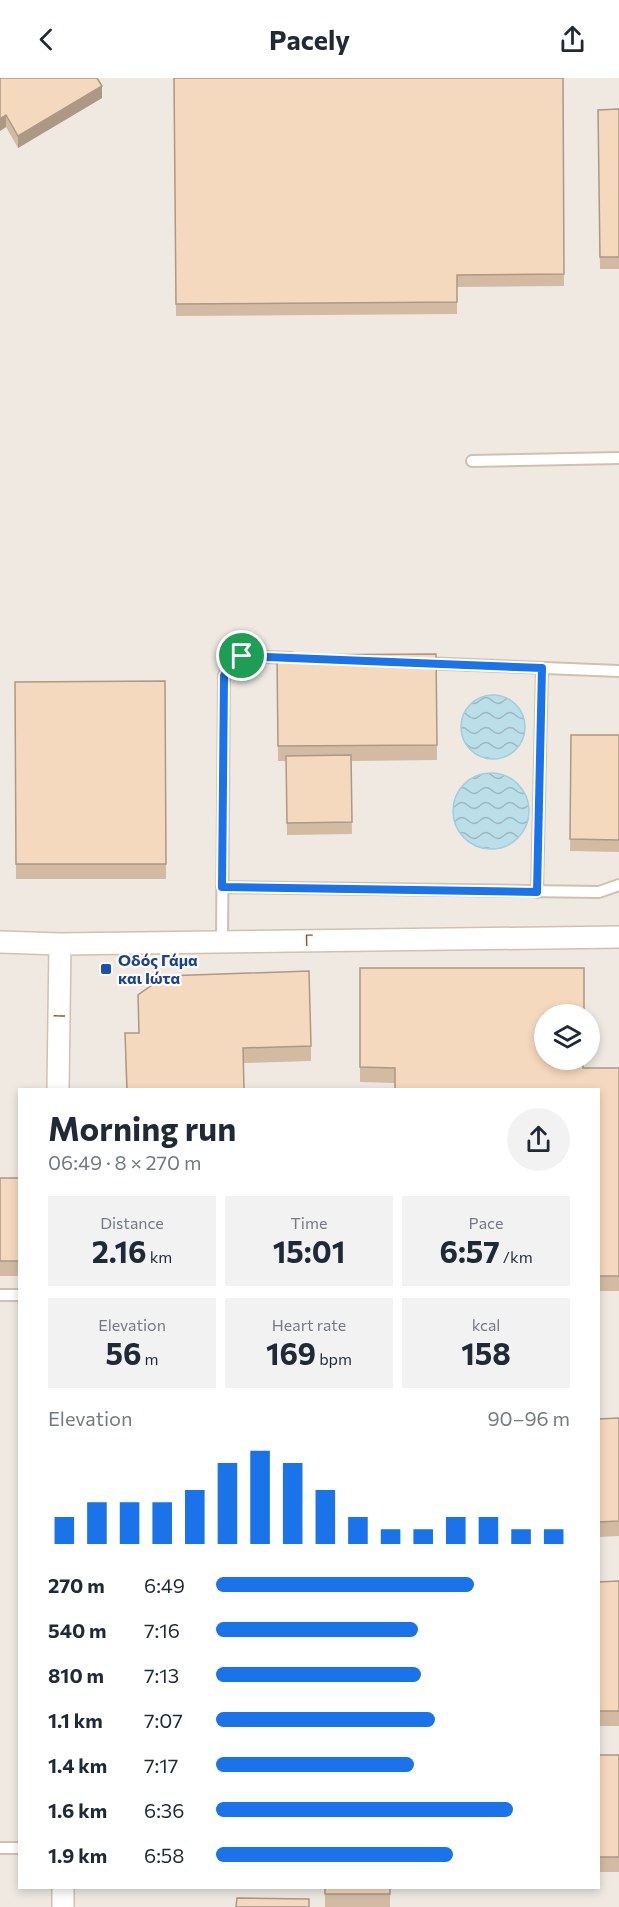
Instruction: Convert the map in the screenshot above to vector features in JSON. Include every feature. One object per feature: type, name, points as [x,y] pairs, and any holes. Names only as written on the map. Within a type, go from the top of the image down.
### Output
[{"type":"street","name":"Γ","points":[[0,942],[60,944],[619,936]]},
{"type":"street","name":"Ι","points":[[58,1088],[60,944]]},
{"type":"street","points":[[63,1889],[63,1907]]},
{"type":"lane","points":[[472,460],[619,458]]},
{"type":"lane","points":[[222,941],[224,676],[231,663],[242,656],[302,658]]},
{"type":"lane","points":[[410,663],[619,671]]},
{"type":"lane","points":[[537,892],[542,668]]},
{"type":"lane","points":[[222,887],[599,892],[619,885]]},
{"type":"lane","points":[[0,1295],[18,1295]]},
{"type":"lane","points":[[0,1848],[18,1848]]},
{"type":"shaded area","points":[[0,78],[619,78],[619,1907],[0,1907]]},
{"type":"water","points":[[493,695],[511,701],[519,709],[525,727],[519,745],[511,753],[493,759],[475,753],[467,745],[461,727],[467,709],[475,701]]},
{"type":"water","points":[[484,773],[498,773],[512,779],[523,790],[529,804],[526,826],[518,838],[498,849],[484,849],[470,843],[459,832],[453,818],[453,804],[459,790],[470,779]]},
{"type":"building","points":[[0,78],[97,78],[102,86],[18,136],[6,115],[0,119]]},
{"type":"building","points":[[174,78],[563,78],[564,274],[457,275],[457,302],[176,304]]},
{"type":"building","points":[[619,109],[619,257],[600,257],[598,110]]},
{"type":"building","points":[[436,654],[437,745],[278,746],[277,655]]},
{"type":"building","points":[[165,681],[166,864],[16,864],[15,682]]},
{"type":"building","points":[[571,735],[619,735],[619,840],[570,839]]},
{"type":"building","points":[[351,755],[352,822],[287,823],[286,756]]},
{"type":"building","points":[[360,968],[584,968],[584,1004],[534,1004],[534,1070],[619,1068],[619,1276],[600,1276],[600,1088],[395,1088],[395,1068],[360,1067]]},
{"type":"building","points":[[309,971],[311,1046],[243,1048],[244,1088],[127,1088],[125,1033],[139,1033],[138,995],[165,976]]},
{"type":"building","points":[[0,1178],[18,1178],[18,1261],[0,1261]]},
{"type":"building","points":[[619,1418],[619,1521],[600,1522],[600,1419]]},
{"type":"building","points":[[619,1581],[619,1711],[600,1711],[600,1582]]},
{"type":"building","points":[[600,1755],[619,1755],[619,1857],[600,1857]]},
{"type":"building","points":[[325,1889],[390,1889],[390,1894],[325,1894]]},
{"type":"building","points":[[237,1898],[309,1899],[309,1907],[236,1907]]},
{"type":"place","name":"Οδός Γάμα και Ιώτα","points":[[106,969]]},
{"type":"route","points":[[242,656],[542,668],[537,892],[222,887],[224,676],[231,663],[242,656]]}]
